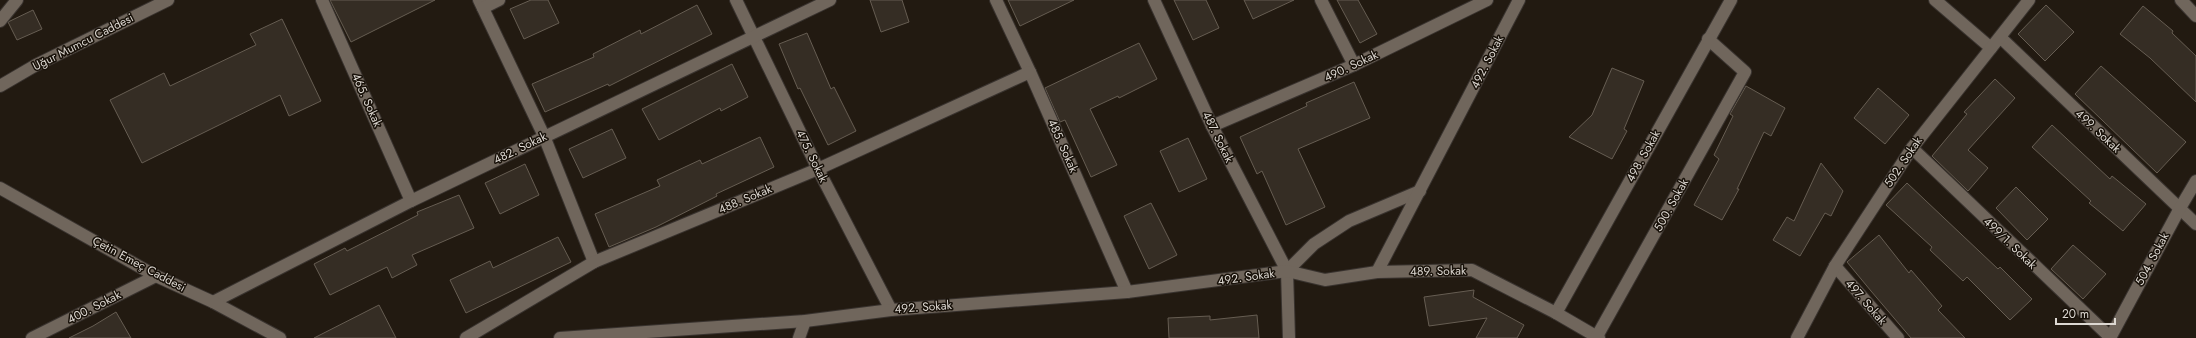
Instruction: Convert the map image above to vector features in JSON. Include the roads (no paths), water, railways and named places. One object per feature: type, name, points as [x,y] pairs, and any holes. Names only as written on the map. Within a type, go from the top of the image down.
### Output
[{"type":"street","points":[[0,21],[17,0]]},
{"type":"street","name":"Uğur Mumcu Caddesi","points":[[0,86],[36,65],[168,0]]},
{"type":"street","name":"465. Sokak","points":[[322,0],[411,201]]},
{"type":"street","points":[[498,0],[481,4],[544,136],[594,262]]},
{"type":"street","name":"475. Sokak","points":[[736,0],[818,169],[891,310]]},
{"type":"street","name":"482. Sokak","points":[[213,302],[411,201],[830,0]]},
{"type":"street","name":"485. Sokak","points":[[996,0],[1030,72],[1127,292]]},
{"type":"street","name":"487. Sokak","points":[[1154,0],[1212,126],[1286,271]]},
{"type":"street","points":[[1321,0],[1354,65]]},
{"type":"street","name":"490. Sokak","points":[[1212,126],[1354,65],[1487,0]]},
{"type":"street","name":"492. Sokak","points":[[1377,272],[1519,0]]},
{"type":"street","name":"498. Sokak","points":[[1556,313],[1731,0]]},
{"type":"street","points":[[1935,0],[1991,48]]},
{"type":"street","name":"502. Sokak","points":[[1797,338],[1834,266],[1912,148],[2029,0]]},
{"type":"street","points":[[2180,0],[2196,16]]},
{"type":"street","name":"499. Sokak","points":[[2000,38],[2196,224]]},
{"type":"street","name":"500. Sokak","points":[[1597,338],[1745,72],[1708,39]]},
{"type":"street","name":"488. Sokak","points":[[466,338],[594,262],[818,169],[1030,72]]},
{"type":"street","name":"499/1. Sokak","points":[[1912,148],[2110,338]]},
{"type":"street","name":"504. Sokak","points":[[2110,338],[2196,181]]},
{"type":"street","name":"Çetin Emeç Caddesi","points":[[0,188],[156,276],[213,302],[280,338]]},
{"type":"street","points":[[1289,338],[1286,271],[1314,244],[1349,221],[1420,191]]},
{"type":"street","name":"497. Sokak","points":[[1834,266],[1898,338]]},
{"type":"street","name":"489. Sokak","points":[[1286,271],[1325,280],[1377,272],[1472,270],[1556,313],[1597,338]]},
{"type":"street","name":"492. Sokak","points":[[560,338],[804,321],[891,310],[1127,292],[1286,271]]},
{"type":"street","name":"400. Sokak","points":[[32,338],[156,276]]},
{"type":"street","points":[[800,338],[804,321]]}]
